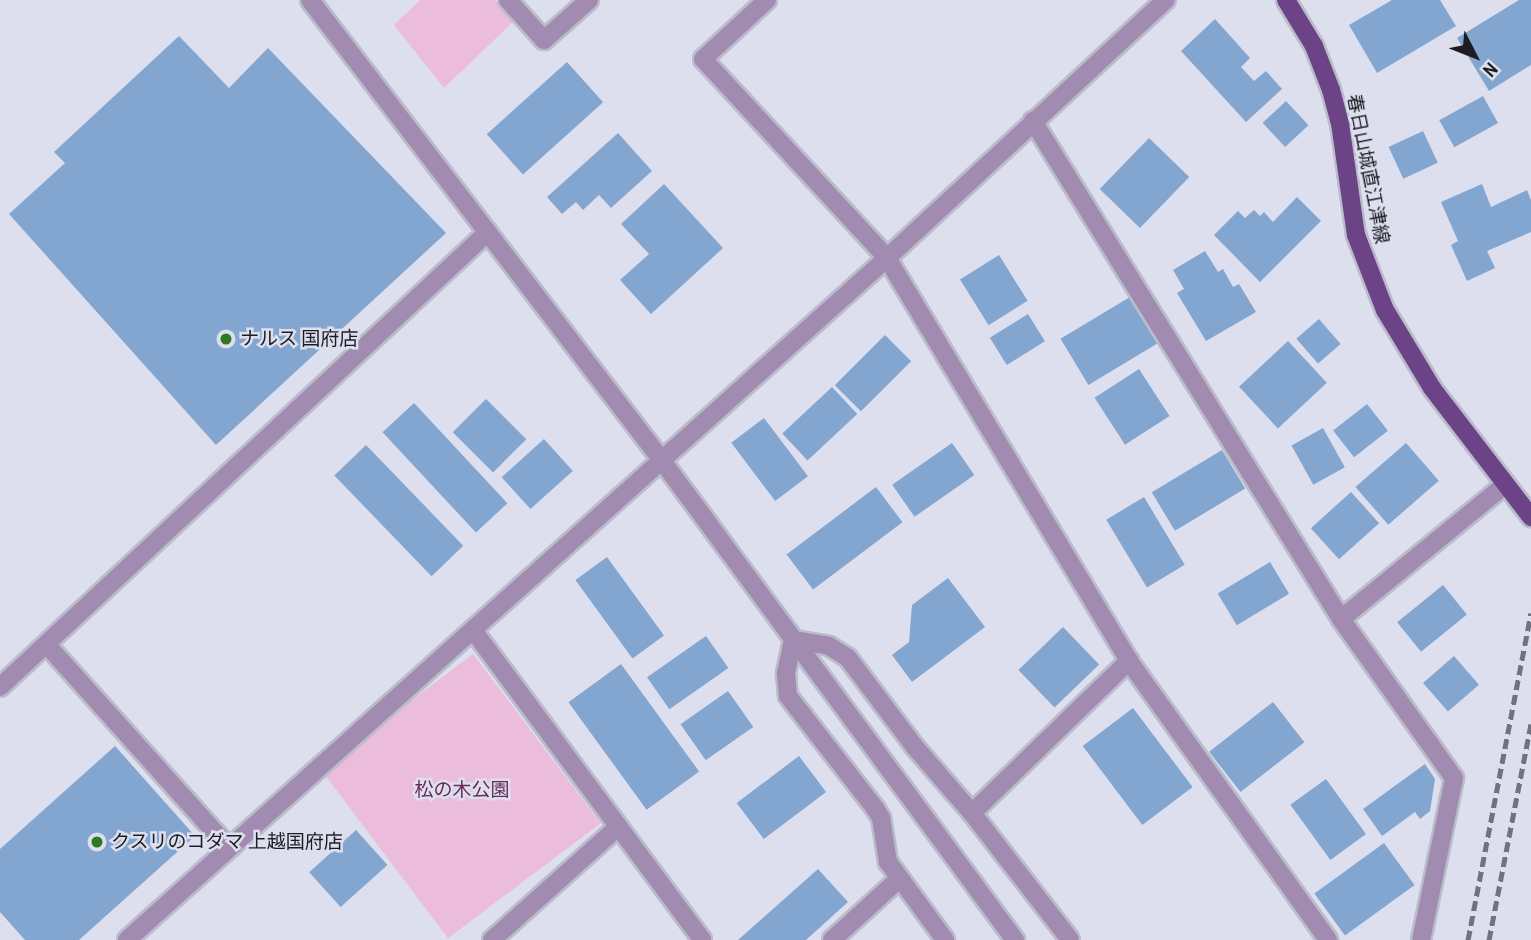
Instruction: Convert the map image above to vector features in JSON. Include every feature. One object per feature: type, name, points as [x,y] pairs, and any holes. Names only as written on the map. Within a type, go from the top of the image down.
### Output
[{"type":"main road","name":"春日山城直江津線","points":[[1286,0],[1314,46],[1331,90],[1340,123],[1356,235],[1385,310],[1432,388],[1531,517]]},
{"type":"street","points":[[310,0],[660,458],[1015,940]]},
{"type":"street","points":[[508,0],[544,40],[589,0]]},
{"type":"street","points":[[767,0],[703,59],[887,258],[1129,661],[1328,940]]},
{"type":"street","points":[[127,940],[473,630],[660,458],[887,258],[1166,0]]},
{"type":"street","points":[[1033,121],[1341,619],[1454,778],[1421,940]]},
{"type":"street","points":[[0,687],[488,232]]},
{"type":"street","points":[[1341,619],[1506,484]]},
{"type":"street","points":[[473,630],[702,940]]},
{"type":"street","points":[[793,640],[829,646],[848,658],[914,746],[972,813],[1070,940]]},
{"type":"street","points":[[793,640],[786,674],[788,696],[875,808],[881,818],[888,862],[945,940]]},
{"type":"street","points":[[47,645],[228,847]]},
{"type":"street","points":[[972,813],[1129,661]]},
{"type":"street","points":[[492,940],[618,827]]},
{"type":"street","points":[[832,940],[900,879]]},
{"type":"green space","points":[[420,0],[495,0],[514,21],[444,88],[394,25]]},
{"type":"green space","name":"松の木公園","points":[[473,654],[601,823],[448,938],[320,769]]},
{"type":"building","points":[[1392,0],[1440,0],[1456,26],[1377,73],[1349,25]]},
{"type":"building","points":[[1519,0],[1531,0],[1531,65],[1489,91],[1457,38]]},
{"type":"building","points":[[1215,19],[1250,58],[1241,67],[1254,81],[1266,71],[1282,89],[1246,122],[1181,51]]},
{"type":"building","name":"ナルス 国府店","points":[[179,36],[229,88],[268,48],[446,233],[216,445],[9,214],[65,163],[54,152]]},
{"type":"building","points":[[567,62],[603,102],[523,174],[487,134]]},
{"type":"building","points":[[1483,96],[1498,123],[1454,147],[1439,120]]},
{"type":"building","points":[[1286,101],[1309,125],[1285,147],[1263,123]]},
{"type":"building","points":[[1423,131],[1438,163],[1403,179],[1389,147]]},
{"type":"building","points":[[618,133],[652,171],[611,208],[599,195],[583,210],[576,202],[562,214],[547,197]]},
{"type":"building","points":[[1149,138],[1189,177],[1140,228],[1100,189]]},
{"type":"building","points":[[664,184],[723,248],[651,314],[620,280],[649,254],[621,224]]},
{"type":"building","points":[[1482,184],[1491,207],[1527,190],[1531,200],[1531,232],[1487,251],[1495,268],[1467,281],[1451,245],[1458,241],[1441,202]]},
{"type":"building","points":[[1297,197],[1321,221],[1260,282],[1214,235],[1238,211],[1245,218],[1254,210],[1260,216],[1264,212],[1273,222]]},
{"type":"building","points":[[1205,251],[1218,272],[1223,269],[1233,287],[1239,284],[1256,312],[1206,341],[1177,293],[1184,289],[1173,270]]},
{"type":"building","points":[[999,255],[1028,301],[989,325],[960,279]]},
{"type":"building","points":[[1130,297],[1158,343],[1088,385],[1061,339]]},
{"type":"building","points":[[1028,314],[1045,341],[1007,365],[990,338]]},
{"type":"building","points":[[1319,319],[1341,344],[1318,364],[1296,339]]},
{"type":"building","points":[[885,335],[911,361],[861,411],[835,385]]},
{"type":"building","points":[[1288,341],[1327,383],[1278,428],[1239,387]]},
{"type":"building","points":[[1139,369],[1169,416],[1125,445],[1095,398]]},
{"type":"building","points":[[832,387],[857,414],[808,460],[782,433]]},
{"type":"building","points":[[486,399],[526,439],[493,473],[453,432]]},
{"type":"building","points":[[414,403],[507,503],[476,533],[383,432]]},
{"type":"building","points":[[1367,404],[1388,431],[1354,457],[1333,430]]},
{"type":"building","points":[[764,418],[808,476],[775,501],[731,443]]},
{"type":"building","points":[[1323,428],[1345,467],[1313,485],[1292,445]]},
{"type":"building","points":[[544,439],[573,471],[530,509],[502,477]]},
{"type":"building","points":[[952,443],[974,475],[915,517],[892,485]]},
{"type":"building","points":[[1406,443],[1439,481],[1388,525],[1355,487]]},
{"type":"building","points":[[366,445],[463,546],[432,576],[334,476]]},
{"type":"building","points":[[1222,450],[1245,489],[1175,531],[1152,492]]},
{"type":"building","points":[[876,487],[902,522],[813,590],[787,554]]},
{"type":"building","points":[[1351,492],[1379,523],[1339,559],[1311,528]]},
{"type":"building","points":[[1144,497],[1185,565],[1147,587],[1106,520]]},
{"type":"building","points":[[607,557],[664,635],[632,658],[575,580]]},
{"type":"building","points":[[1270,562],[1289,594],[1237,625],[1218,593]]},
{"type":"building","points":[[948,578],[985,627],[912,682],[892,655],[909,642],[912,605]]},
{"type":"building","points":[[1443,585],[1467,615],[1421,652],[1397,622]]},
{"type":"building","points":[[1063,627],[1099,664],[1055,707],[1018,670]]},
{"type":"building","points":[[706,636],[728,668],[669,709],[647,677]]},
{"type":"building","points":[[1454,656],[1479,685],[1448,712],[1423,683]]},
{"type":"building","points":[[621,664],[699,772],[647,810],[568,702]]},
{"type":"building","points":[[728,691],[753,727],[706,760],[680,724]]},
{"type":"building","points":[[1273,702],[1304,742],[1241,792],[1209,752]]},
{"type":"building","points":[[1133,708],[1193,787],[1142,825],[1083,746]]},
{"type":"building","name":"クスリのコダマ 上越国府店","points":[[115,746],[195,836],[79,940],[25,940],[0,912],[0,849]]},
{"type":"building","points":[[799,756],[826,792],[764,839],[737,803]]},
{"type":"building","points":[[1425,764],[1435,779],[1430,811],[1420,819],[1415,812],[1382,836],[1363,809]]},
{"type":"building","points":[[1326,779],[1366,834],[1330,860],[1290,805]]},
{"type":"building","points":[[356,830],[387,865],[341,907],[309,872]]},
{"type":"building","points":[[1384,843],[1415,885],[1345,936],[1314,894]]},
{"type":"building","points":[[818,869],[848,902],[806,940],[738,940]]},
{"type":"railway","points":[[1468,940],[1531,613]]},
{"type":"railway","points":[[1489,940],[1531,724]]},
{"type":"place","name":"ナルス 国府店","points":[[226,339]]},
{"type":"place","name":"クスリのコダマ 上越国府店","points":[[97,842]]}]
